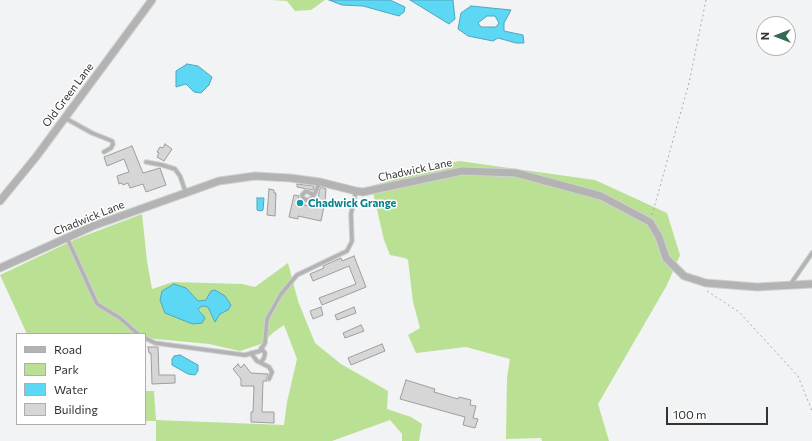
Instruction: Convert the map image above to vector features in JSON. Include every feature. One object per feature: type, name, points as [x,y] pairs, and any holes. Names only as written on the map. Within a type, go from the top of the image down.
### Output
[{"type":"street","name":"Old Green Lane","points":[[0,202],[36,157],[152,0]]},
{"type":"street","name":"Chadwick Lane","points":[[0,268],[93,226],[219,181],[255,176],[320,182],[363,192],[462,172],[516,173],[601,196],[650,222]]},
{"type":"street","points":[[650,222],[658,237],[666,258],[684,276],[706,283],[757,287],[812,284]]},
{"type":"lane","points":[[65,118],[92,133],[112,141],[111,148],[104,152]]},
{"type":"lane","points":[[146,162],[175,169],[180,176],[186,193]]},
{"type":"lane","points":[[314,195],[320,182]]},
{"type":"lane","points":[[146,338],[155,343],[245,355],[260,351],[265,342],[267,319],[281,294],[297,275],[347,251],[352,241],[351,214],[356,191]]},
{"type":"lane","points":[[67,238],[97,304],[120,318],[137,333]]},
{"type":"lane","points":[[790,285],[812,253]]},
{"type":"lane","points":[[261,362],[265,353],[262,348]]},
{"type":"lane","points":[[251,354],[257,361],[269,367],[272,372],[272,376],[269,379]]},
{"type":"path","points":[[650,222],[689,83],[706,0]]},
{"type":"path","points":[[705,290],[738,312],[798,376],[812,411]]},
{"type":"green space","points":[[272,0],[325,0],[311,10],[295,11],[287,1]]},
{"type":"green space","points":[[459,161],[595,180],[667,213],[680,255],[667,285],[598,404],[609,441],[542,441],[541,438],[506,439],[507,378],[510,359],[466,347],[416,353],[408,335],[420,328],[413,302],[408,260],[390,255],[384,240],[373,192],[364,188]]},
{"type":"green space","points":[[142,214],[147,261],[152,289],[173,282],[242,284],[255,287],[288,263],[298,301],[315,343],[341,364],[388,391],[387,409],[411,417],[422,424],[419,441],[402,441],[402,434],[390,420],[332,441],[156,441],[156,421],[146,421],[146,391],[154,391],[156,420],[284,425],[287,402],[297,359],[284,325],[261,344],[240,351],[209,344],[146,338],[146,333],[27,333],[0,275],[76,239]],"holes":[[[211,291],[228,310],[213,318],[208,307],[202,306],[198,308],[202,313],[160,300],[206,300]]]},
{"type":"water","points":[[329,0],[390,0],[405,7],[404,12],[399,16],[363,6],[342,5]]},
{"type":"water","points":[[410,0],[453,0],[455,19],[449,24]]},
{"type":"water","points":[[471,6],[511,10],[504,23],[504,31],[523,35],[524,43],[516,43],[498,38],[493,41],[468,36],[458,29],[461,13]],"holes":[[[487,16],[495,16],[499,23],[496,27],[481,27],[478,23]]]},
{"type":"water","points":[[187,64],[198,66],[212,77],[209,85],[201,93],[194,92],[186,84],[176,87],[176,71]]},
{"type":"water","points":[[257,198],[264,198],[263,210],[261,211],[257,210]]},
{"type":"water","points":[[174,284],[186,288],[198,301],[206,300],[211,291],[215,290],[225,296],[231,305],[228,310],[220,314],[215,322],[208,307],[202,306],[198,309],[205,318],[202,323],[190,323],[165,313],[160,300],[162,291]]},
{"type":"water","points":[[180,355],[198,365],[198,371],[195,375],[188,374],[172,365],[172,359],[174,356]]},
{"type":"building","points":[[165,144],[172,149],[164,161],[157,157],[159,153],[157,152],[160,147],[163,148]]},
{"type":"building","points":[[132,146],[143,173],[160,168],[166,185],[146,192],[143,184],[130,188],[128,183],[123,185],[122,183],[119,184],[117,176],[129,172],[124,159],[107,166],[104,157]]},
{"type":"building","points":[[297,184],[314,186],[313,190],[297,187]]},
{"type":"building","points":[[321,187],[326,189],[325,201],[341,202],[341,207],[324,206],[321,221],[298,216],[298,219],[289,217],[294,195],[299,196],[298,200],[305,203],[304,205],[318,208],[319,191]]},
{"type":"building","points":[[269,189],[274,190],[274,193],[276,193],[275,216],[267,215]]},
{"type":"building","points":[[354,256],[366,287],[322,305],[319,298],[356,284],[349,266],[313,281],[310,274],[341,258],[342,261]]},
{"type":"building","points":[[321,307],[323,315],[313,319],[310,311]]},
{"type":"building","points":[[354,307],[356,313],[337,320],[335,315]]},
{"type":"building","points":[[361,325],[364,331],[345,338],[343,333]]},
{"type":"building","points":[[382,344],[385,351],[351,365],[348,358]]},
{"type":"building","points":[[148,347],[158,347],[159,375],[175,375],[175,383],[152,384],[151,353],[149,353]]},
{"type":"building","points":[[238,364],[241,368],[244,364],[251,373],[268,374],[266,379],[267,381],[263,381],[262,412],[274,412],[274,423],[251,422],[254,386],[241,386],[241,379],[233,369]]},
{"type":"building","points":[[406,380],[435,389],[434,392],[458,399],[459,397],[471,400],[470,405],[476,406],[473,418],[478,419],[475,428],[463,425],[465,417],[400,399]]},
{"type":"place","name":"Chadwick Grange","points":[[300,203]]}]
